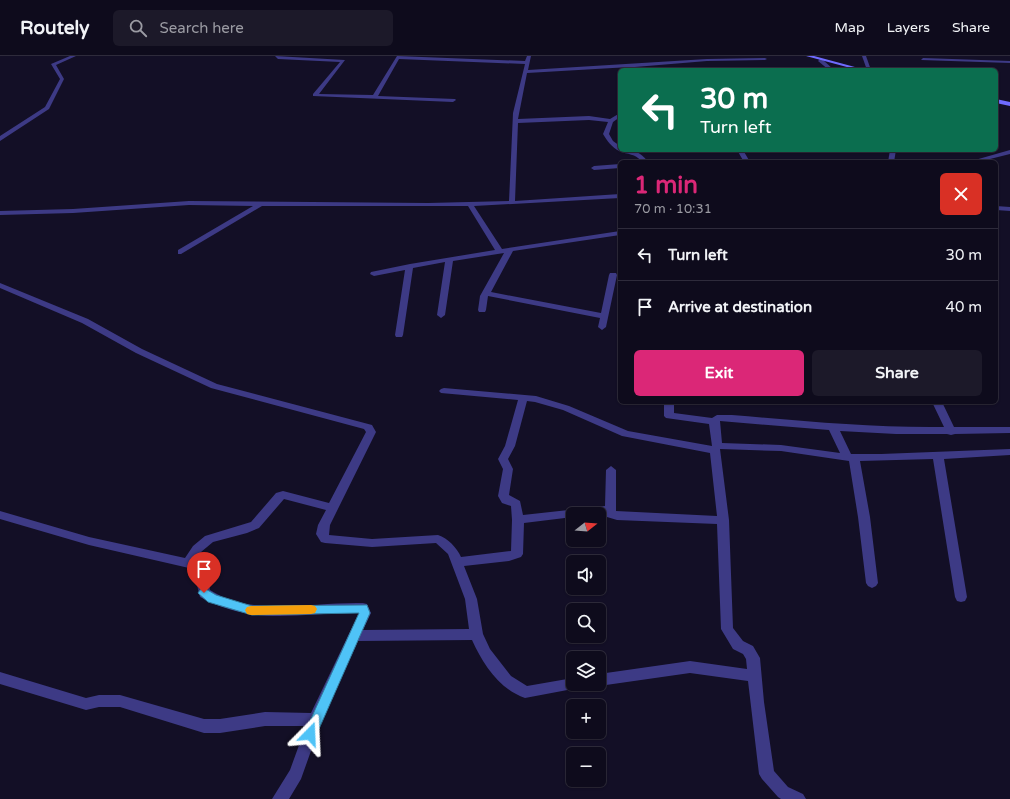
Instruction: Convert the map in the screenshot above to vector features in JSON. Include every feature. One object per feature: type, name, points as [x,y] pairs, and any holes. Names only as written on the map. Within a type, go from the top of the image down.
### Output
[{"type":"main road","points":[[808,56],[855,68]]},
{"type":"main road","points":[[998,101],[1010,104]]},
{"type":"street","points":[[0,139],[42,113],[50,105],[62,79],[53,64],[74,56]]},
{"type":"street","points":[[277,56],[278,58],[343,61],[315,95],[453,100]]},
{"type":"street","points":[[512,202],[516,113],[529,56]]},
{"type":"street","points":[[864,56],[868,68]]},
{"type":"street","points":[[375,97],[398,57],[528,63]]},
{"type":"street","points":[[633,68],[708,60],[764,59]]},
{"type":"street","points":[[923,59],[1010,62]]},
{"type":"street","points":[[820,60],[830,68]]},
{"type":"street","points":[[526,72],[618,69]]},
{"type":"street","points":[[618,116],[611,121],[606,134],[611,142],[618,147]]},
{"type":"street","points":[[516,121],[589,118],[611,121]]},
{"type":"street","points":[[631,152],[639,154],[644,160]]},
{"type":"street","points":[[979,160],[1010,152]]},
{"type":"street","points":[[594,168],[618,166]]},
{"type":"street","points":[[0,213],[73,211],[189,203],[360,205],[469,204],[618,196]]},
{"type":"street","points":[[181,252],[260,204]]},
{"type":"street","points":[[469,204],[500,252]]},
{"type":"street","points":[[998,208],[1010,210]]},
{"type":"street","points":[[374,274],[449,259],[509,251],[554,242],[618,232]]},
{"type":"street","points":[[482,310],[486,293],[509,251]]},
{"type":"street","points":[[441,315],[449,259]]},
{"type":"street","points":[[399,335],[410,266]]},
{"type":"street","points":[[602,327],[613,275]]},
{"type":"street","points":[[0,285],[85,322],[139,352],[214,386],[368,427],[371,432],[324,525],[322,534],[325,538],[372,544],[438,539],[453,552],[471,599],[476,634],[485,653],[506,680],[524,692],[566,685]]},
{"type":"street","points":[[486,293],[604,316]]},
{"type":"street","points":[[444,391],[536,399],[566,408],[626,434],[716,446],[781,448],[849,456],[938,456],[1010,452]]},
{"type":"street","points":[[457,562],[517,554],[518,520],[516,504],[506,500],[503,496],[508,468],[503,459],[510,446],[523,398]]},
{"type":"street","points":[[669,404],[669,416],[714,423]]},
{"type":"street","points":[[938,404],[951,432]]},
{"type":"street","points":[[798,799],[782,792],[767,774],[753,658],[748,650],[738,645],[727,630],[723,520],[714,423],[717,418],[732,418],[835,431],[951,432],[1010,430]]},
{"type":"street","points":[[835,431],[849,456],[864,517],[872,583]]},
{"type":"street","points":[[938,456],[961,597]]},
{"type":"street","points":[[611,470],[611,514],[617,516],[723,520]]},
{"type":"street","points":[[188,563],[197,549],[209,539],[243,530],[255,525],[280,496],[284,495],[332,508]]},
{"type":"street","points":[[518,520],[610,509]]},
{"type":"street","points":[[0,515],[89,541],[206,567],[208,574],[204,585],[204,593],[212,599],[252,610],[363,608],[365,613],[315,720],[296,774],[280,799]]},
{"type":"street","points":[[354,636],[476,634]]},
{"type":"street","points":[[606,679],[690,667],[755,676]]},
{"type":"street","points":[[0,678],[86,704],[99,701],[120,701],[204,726],[220,726],[265,719],[315,720]]},
{"type":"slow traffic","points":[[251,610],[311,609]]},
{"type":"route","points":[[204,593],[212,599],[252,610],[363,608],[365,613],[315,720],[310,734]]}]
